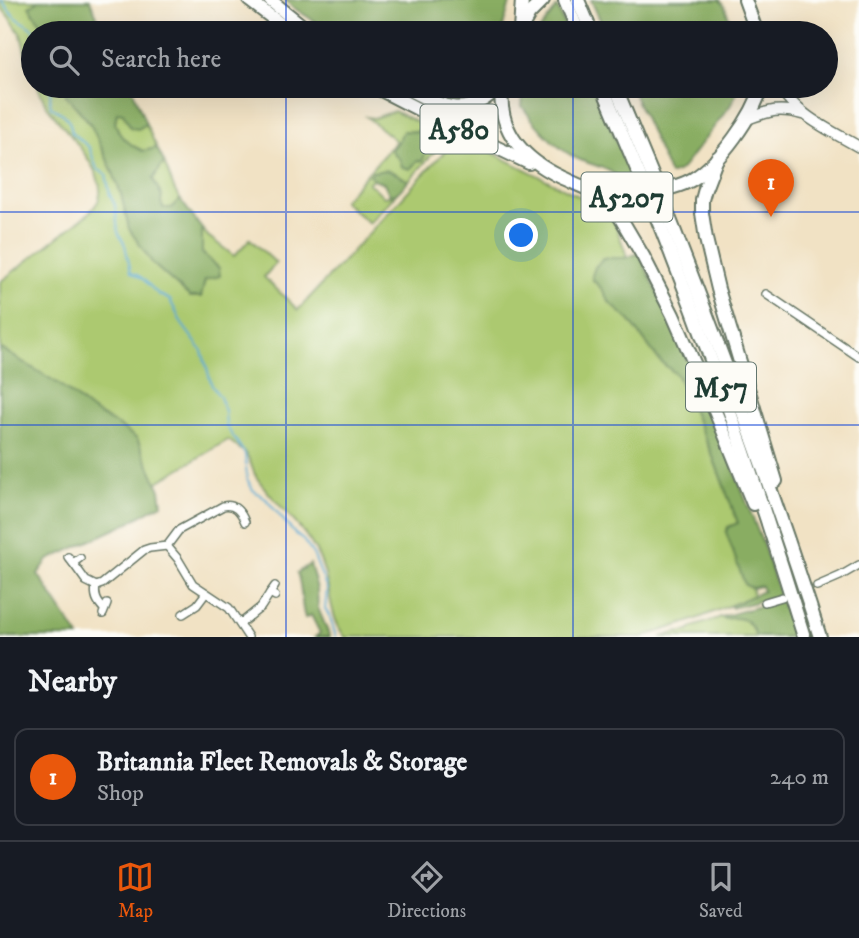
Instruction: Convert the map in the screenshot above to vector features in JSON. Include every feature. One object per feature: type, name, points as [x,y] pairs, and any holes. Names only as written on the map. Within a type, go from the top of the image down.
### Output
[{"type":"highway","points":[[249,0],[276,21]]},
{"type":"highway","points":[[270,0],[297,21]]},
{"type":"highway","points":[[520,21],[522,0]]},
{"type":"highway","points":[[525,21],[543,0]]},
{"type":"highway","points":[[565,0],[574,21]]},
{"type":"highway","points":[[578,0],[587,21]]},
{"type":"highway","points":[[745,0],[753,21]]},
{"type":"highway","name":"A580","points":[[396,98],[545,170]]},
{"type":"highway","name":"A580","points":[[427,98],[441,105],[458,108],[467,108],[486,98]]},
{"type":"highway","name":"A5207","points":[[502,98],[512,137],[526,155],[545,170],[592,192],[628,197],[672,188],[697,176],[717,158],[747,119],[757,98]]},
{"type":"highway","name":"M57","points":[[608,98],[650,185]]},
{"type":"highway","name":"M57","points":[[619,98],[650,185],[733,385],[792,549],[820,637]]},
{"type":"highway","points":[[717,158],[702,200],[706,239],[718,289],[782,502],[792,549]]},
{"type":"highway","points":[[592,192],[620,217],[673,315],[785,574]]},
{"type":"highway","name":"M57","points":[[656,200],[785,574],[804,637]]},
{"type":"main road","points":[[788,98],[806,116]]},
{"type":"main road","points":[[747,119],[779,109],[789,110],[806,116],[859,147]]},
{"type":"street","points":[[766,294],[859,357]]},
{"type":"street","points":[[73,560],[86,581],[96,586],[144,550],[167,546],[179,530],[223,506],[234,507],[242,514],[246,523]]},
{"type":"street","points":[[167,546],[189,579],[229,608],[248,637]]},
{"type":"street","points":[[817,586],[859,565]]},
{"type":"street","points":[[96,586],[95,596],[105,609]]},
{"type":"street","points":[[240,624],[274,592]]},
{"type":"street","points":[[182,615],[197,605],[206,593]]},
{"type":"street","points":[[765,602],[782,597]]},
{"type":"green space","points":[[0,0],[39,0],[30,7],[40,21],[21,21],[21,35],[0,6]]},
{"type":"green space","points":[[39,0],[90,0],[99,21],[39,21],[29,7]]},
{"type":"green space","points":[[285,0],[511,0],[505,21],[314,21]]},
{"type":"green space","points":[[591,0],[720,0],[730,21],[601,21]]},
{"type":"green space","points":[[557,7],[563,21],[546,21]]},
{"type":"green space","points":[[69,98],[90,123],[153,264],[190,297],[201,297],[205,280],[219,268],[202,253],[202,229],[234,256],[250,239],[276,263],[264,277],[298,310],[459,136],[603,208],[612,216],[627,256],[603,258],[593,280],[610,303],[629,320],[660,361],[677,375],[738,523],[728,527],[745,585],[752,588],[753,596],[689,622],[642,637],[345,637],[336,621],[317,552],[257,478],[245,453],[228,440],[156,483],[137,439],[91,410],[59,384],[0,348],[0,282],[89,213],[100,194],[99,183],[89,160],[43,99]]},
{"type":"green space","points":[[69,98],[136,98],[146,124],[138,129],[131,128],[123,113],[117,112],[115,123],[121,136],[133,146],[143,151],[157,148],[164,162],[153,179],[162,196],[163,208],[171,208],[180,199],[202,229],[202,253],[219,268],[220,276],[205,280],[201,297],[190,297],[153,264],[129,229],[121,194],[90,123]]},
{"type":"green space","points":[[523,98],[597,98],[637,186],[625,184],[611,172],[578,159],[554,143],[522,106]]},
{"type":"green space","points":[[635,98],[734,98],[681,170],[670,175]]},
{"type":"green space","points":[[394,111],[435,131],[440,140],[435,151],[407,183],[393,172],[370,175],[373,179],[369,184],[384,197],[396,194],[369,223],[343,201],[396,141],[367,117],[374,118]],"holes":[[[404,131],[428,134],[413,166],[400,160],[391,150]]]},
{"type":"green space","points":[[117,112],[123,112],[138,129],[146,124],[157,148],[143,151],[121,136],[115,123]]},
{"type":"green space","points":[[403,131],[428,134],[428,149],[422,161],[417,161],[410,169],[402,167],[400,160],[391,150]]},
{"type":"green space","points":[[164,162],[180,199],[171,208],[163,209],[153,179]]},
{"type":"green space","points":[[386,170],[407,180],[399,192],[389,194],[384,183],[370,175],[372,172]]},
{"type":"green space","points":[[639,253],[682,344],[728,454],[780,596],[732,608],[730,606],[763,591],[761,586],[752,588],[745,585],[726,532],[728,527],[738,523],[713,457],[677,375],[660,361],[629,320],[610,303],[593,280],[595,267],[603,258],[625,258]]},
{"type":"green space","points":[[0,348],[59,384],[91,410],[137,439],[160,490],[162,504],[48,560],[38,574],[79,637],[0,637]]},
{"type":"green space","points":[[310,564],[317,589],[318,608],[330,637],[315,637],[320,633],[311,615],[305,618],[303,612],[297,573]]},
{"type":"green space","points":[[781,600],[793,637],[756,637],[748,622],[721,617]]},
{"type":"green space","points":[[737,616],[750,624],[756,637],[661,637],[689,631],[721,617],[724,619]]},
{"type":"waterway","points":[[1,0],[21,21]]},
{"type":"waterway","points":[[50,98],[51,107],[66,117],[72,133],[89,147],[97,169],[106,174],[115,205],[118,232],[125,245],[131,272],[142,278],[158,294],[170,300],[182,324],[202,351],[212,386],[225,411],[226,426],[245,454],[247,479],[253,490],[266,499],[313,554],[327,589],[325,609],[336,637]]},
{"type":"place","name":"Britannia Fleet Removals & Storage","points":[[771,217]]}]
